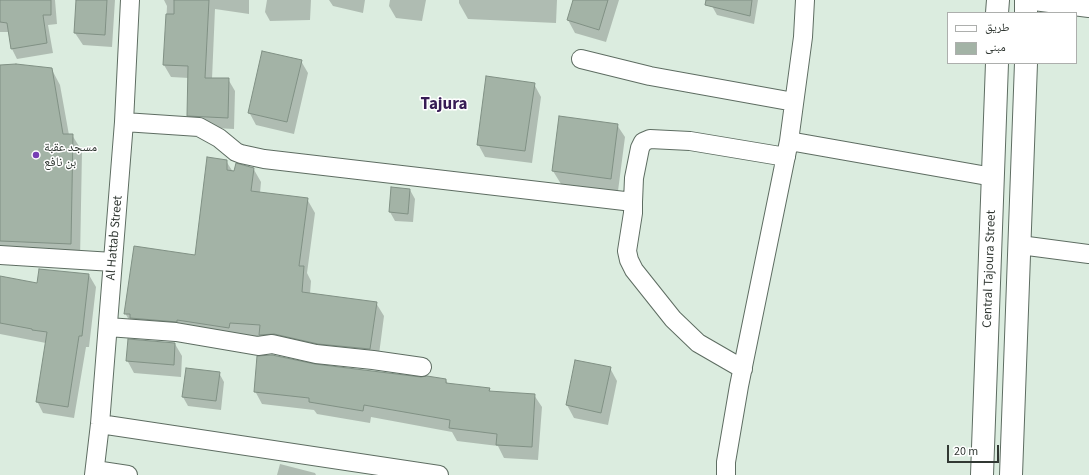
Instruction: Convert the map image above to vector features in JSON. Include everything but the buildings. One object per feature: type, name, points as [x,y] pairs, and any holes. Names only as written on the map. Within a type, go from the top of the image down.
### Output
[{"type":"main road","points":[[997,12],[998,0]]},
{"type":"main road","points":[[1026,0],[1026,12]]},
{"type":"main road","name":"Central Tajoura Street","points":[[982,475],[997,64]]},
{"type":"main road","points":[[1011,475],[1026,64]]},
{"type":"street","name":"Al Hattab Street","points":[[94,473],[100,424],[124,122],[130,0]]},
{"type":"street","points":[[726,475],[726,462],[743,369],[787,149],[803,37],[805,0]]},
{"type":"street","points":[[1026,0],[1089,8]]},
{"type":"street","points":[[580,59],[650,76],[794,102]]},
{"type":"street","points":[[124,122],[199,128],[219,138],[236,152],[264,159],[633,202]]},
{"type":"street","points":[[743,369],[698,344],[673,320],[634,270],[629,260],[627,251],[633,213],[634,178],[640,148],[643,142],[650,139],[787,149],[993,177]]},
{"type":"street","points":[[1020,245],[1089,254]]},
{"type":"street","points":[[0,255],[113,262]]},
{"type":"street","points":[[108,327],[176,332],[258,346],[272,344],[316,354],[422,367]]},
{"type":"street","points":[[100,424],[439,475]]},
{"type":"street","points":[[94,473],[128,475]]},
{"type":"place","name":"مسجد عقبة بن نافع","points":[[36,155]]},
{"type":"district","name":"Tajura","points":[[444,105]]}]
